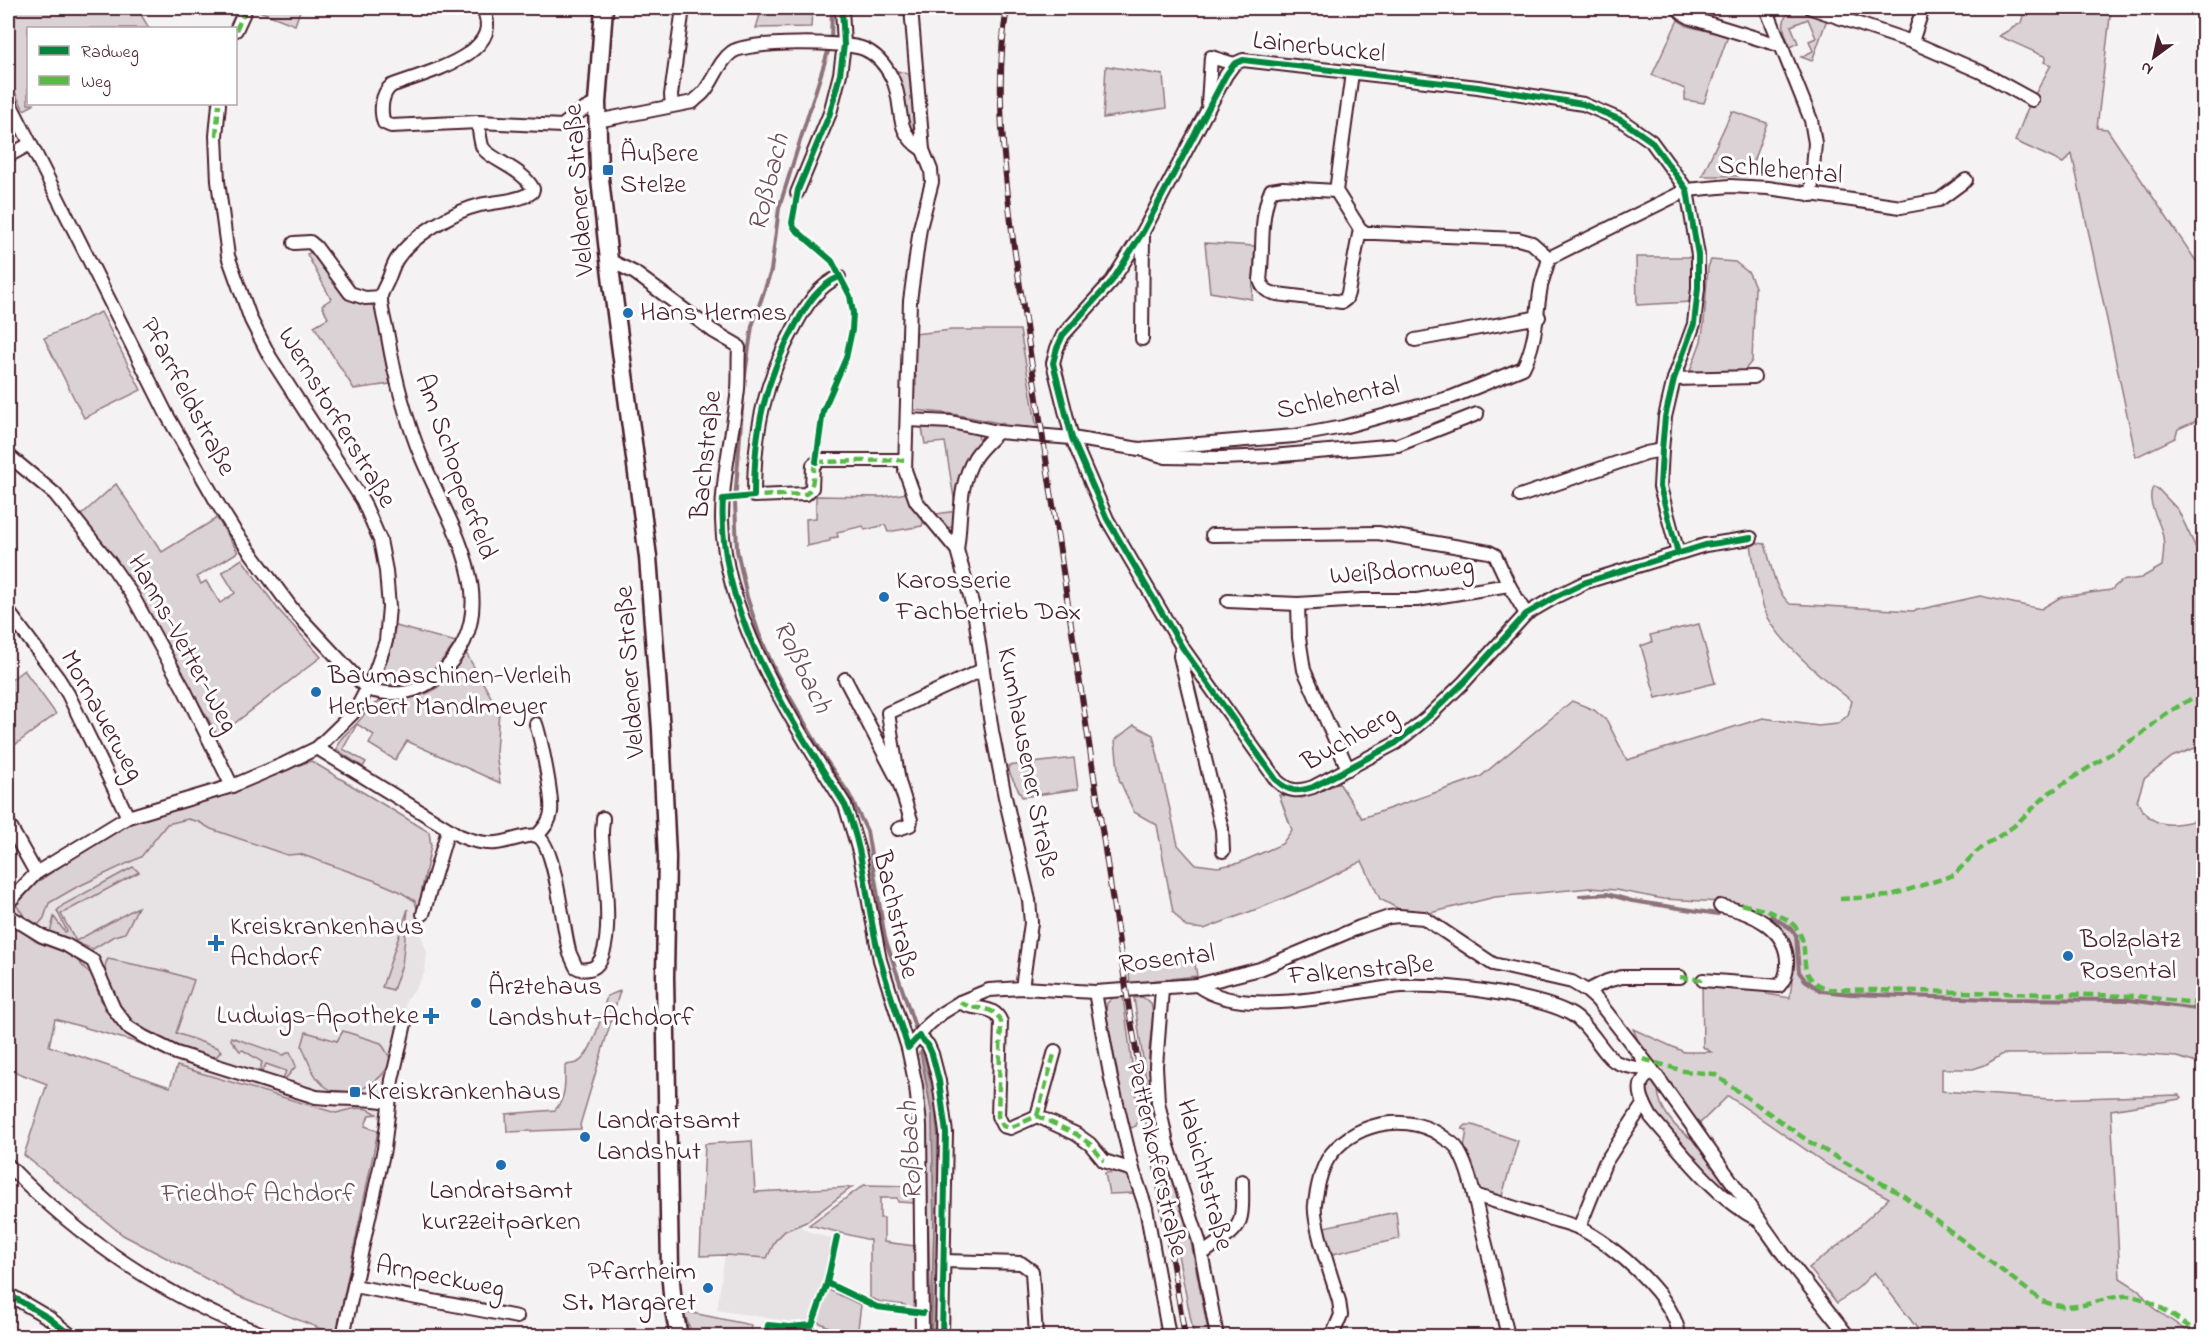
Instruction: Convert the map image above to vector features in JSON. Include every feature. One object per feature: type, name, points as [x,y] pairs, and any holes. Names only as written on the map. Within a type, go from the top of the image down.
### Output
[{"type":"main road","name":"Veldener Straße","points":[[604,8],[597,103],[599,170],[648,557],[661,730],[667,857],[666,1001],[670,1269],[673,1306],[679,1336]]},
{"type":"street","points":[[237,28],[246,8]]},
{"type":"street","points":[[482,8],[488,24],[484,36],[470,52],[450,65],[392,86],[385,94],[382,111],[384,123],[391,126],[478,122],[562,126],[581,111],[597,103]]},
{"type":"street","points":[[672,105],[671,95],[683,8]]},
{"type":"street","points":[[797,193],[830,113],[840,74],[842,8]]},
{"type":"street","name":"Kumhausener Straße","points":[[911,8],[923,150],[931,170],[932,182],[920,228],[910,301],[908,420],[904,460],[916,501],[957,550]]},
{"type":"street","points":[[1678,8],[1682,14],[1690,18],[1782,46]]},
{"type":"street","points":[[1766,8],[1811,120],[1815,143],[1811,195]]},
{"type":"street","points":[[1811,8],[1912,42],[1981,72],[2032,100]]},
{"type":"street","points":[[1912,42],[1923,8]]},
{"type":"street","points":[[597,121],[693,102],[704,92],[727,56],[739,48],[816,42],[869,52],[886,67],[896,86],[903,130],[908,139],[923,150]]},
{"type":"street","points":[[1208,109],[1211,57],[1234,64]]},
{"type":"street","name":"Lainerbuckel","points":[[1072,438],[1053,363],[1057,348],[1069,328],[1112,281],[1143,231],[1208,109],[1238,60],[1478,87],[1592,107],[1621,120],[1651,141],[1687,190]]},
{"type":"street","points":[[1352,73],[1336,191],[1360,229],[1366,233],[1518,239],[1532,243],[1549,258]]},
{"type":"street","name":"Pfarrfeldstraße","points":[[8,99],[167,416],[219,506],[293,610],[367,689]]},
{"type":"street","name":"Wernstorferstraße","points":[[8,903],[36,873],[128,817],[232,786],[284,765],[317,748],[352,714],[380,661],[388,625],[386,571],[380,540],[363,501],[270,357],[250,320],[239,291],[225,241],[218,182],[216,136],[219,105]]},
{"type":"street","points":[[294,243],[310,242],[316,247],[350,293],[365,298],[381,297],[396,260],[408,245],[420,236],[462,211],[519,198],[532,192],[533,189],[526,178],[507,163],[486,152],[482,146],[478,122]]},
{"type":"street","points":[[8,156],[30,144]]},
{"type":"street","name":"Schlehental","points":[[1139,449],[1294,436],[1344,427],[1452,397],[1523,368],[1539,317],[1541,286],[1549,258],[1687,190],[1730,186],[1768,188],[1901,207],[1939,200],[1966,180]]},
{"type":"street","points":[[1336,191],[1283,188],[1271,190],[1266,201],[1264,215],[1260,280],[1262,287],[1268,292],[1342,302],[1348,294],[1360,229]]},
{"type":"street","points":[[1678,553],[1660,487],[1665,417],[1674,379],[1694,324],[1698,288],[1698,255],[1687,190]]},
{"type":"street","name":"Lainerbuckel","points":[[1142,339],[1143,231]]},
{"type":"street","name":"Bachstraße","points":[[609,260],[635,273],[739,348],[738,387],[722,517],[723,535],[737,602],[753,645],[785,706],[850,818],[860,855],[880,960],[917,1040],[932,1053],[939,1081],[946,1133],[942,1336]]},
{"type":"street","points":[[839,277],[828,281],[804,310],[775,365],[767,391],[754,456],[754,496],[798,495],[809,492],[813,483],[813,465],[820,460],[904,460]]},
{"type":"street","name":"Am Schopperfeld","points":[[367,689],[387,693],[406,693],[435,680],[453,660],[462,645],[468,631],[474,599],[468,563],[421,457],[395,377],[381,297]]},
{"type":"street","name":"Schlehental","points":[[1415,340],[1539,317]]},
{"type":"street","points":[[1674,379],[1754,377]]},
{"type":"street","name":"Schlehental","points":[[908,420],[951,422],[998,432],[1072,438],[1139,449],[1166,457],[1221,458],[1398,445],[1477,414]]},
{"type":"street","name":"Kumhausener Straße","points":[[998,432],[976,456],[966,475],[961,494],[957,550],[974,610],[982,670],[1005,797],[1029,900],[1030,923],[1022,988]]},
{"type":"street","name":"Buchberg","points":[[1072,438],[1107,519],[1182,647],[1277,781],[1284,788],[1301,791],[1313,787],[1396,743],[1429,717],[1526,614],[1586,582],[1705,545],[1751,538]]},
{"type":"street","points":[[1520,496],[1646,453],[1662,450]]},
{"type":"street","name":"Hanns-Vetter-Weg","points":[[8,455],[55,494],[110,563],[132,595],[185,691],[232,786]]},
{"type":"street","points":[[1212,535],[1378,533],[1481,551],[1495,555],[1526,614]]},
{"type":"street","name":"Weißdornweg","points":[[1228,601],[1298,604],[1417,600],[1509,585]]},
{"type":"street","name":"Weißdornweg","points":[[1298,604],[1299,638],[1305,670],[1348,769]]},
{"type":"street","name":"Mornauerweg","points":[[8,611],[68,694],[128,817]]},
{"type":"street","name":"Buchberg","points":[[1182,647],[1180,656],[1222,829],[1223,851]]},
{"type":"street","points":[[867,723],[982,670]]},
{"type":"street","points":[[845,680],[899,782]]},
{"type":"street","points":[[888,713],[899,782],[911,820],[910,825],[898,829]]},
{"type":"street","points":[[317,748],[448,830],[473,841],[498,843],[537,836],[549,819],[551,802],[540,735],[536,724]]},
{"type":"street","points":[[537,836],[543,842],[555,877],[570,954],[580,969],[595,968],[600,964],[605,952],[607,890],[603,818]]},
{"type":"street","points":[[8,823],[36,873]]},
{"type":"street","points":[[423,914],[448,830]]},
{"type":"street","points":[[1703,980],[1779,986],[1787,972],[1786,948],[1780,935],[1753,916],[1720,906]]},
{"type":"street","points":[[8,915],[42,936],[66,945],[93,960],[114,1009],[128,1027],[144,1038],[176,1053],[316,1096],[389,1102]]},
{"type":"street","name":"Rosental","points":[[917,1040],[928,1025],[960,1002],[989,990],[1022,988],[1095,992],[1197,985],[1260,969],[1389,917],[1411,915],[1424,918]]},
{"type":"street","name":"Falkenstraße","points":[[1424,918],[1493,964],[1572,982],[1587,991],[1607,1010],[1761,1222],[1848,1336]]},
{"type":"street","points":[[1587,991],[1607,981],[1622,977],[1680,977]]},
{"type":"street","name":"Falkenstraße","points":[[1197,985],[1209,994],[1264,1003],[1357,994],[1393,987],[1456,988],[1521,998],[1559,1007],[1575,1017],[1615,1062],[1652,1070]]},
{"type":"street","name":"Habichtstraße","points":[[1162,989],[1156,1065],[1158,1102],[1167,1143],[1202,1254],[1217,1336]]},
{"type":"street","name":"Pettenkoferstraße","points":[[1095,992],[1110,1079],[1133,1170],[1146,1208],[1169,1336]]},
{"type":"street","points":[[960,1002],[967,1007],[993,1010],[998,1014],[1001,1022],[998,1116],[1003,1126],[1010,1128],[1037,1116],[1076,1134],[1090,1144],[1104,1161],[1133,1170]]},
{"type":"street","points":[[343,1336],[384,1149],[389,1102],[406,1019]]},
{"type":"street","name":"Bachstraße","points":[[917,1040],[922,1336]]},
{"type":"street","points":[[1037,1116],[1055,1051]]},
{"type":"street","points":[[1579,1228],[1605,1163],[1644,1103],[1641,1092],[1642,1081],[1652,1070]]},
{"type":"street","name":"Falkenstraße","points":[[1644,1103],[1651,1117],[1727,1200],[1742,1212],[1761,1222]]},
{"type":"street","points":[[1332,1336],[1341,1315],[1314,1208],[1319,1180],[1331,1154],[1358,1131],[1374,1126],[1398,1124],[1423,1125],[1442,1136],[1459,1152],[1474,1195],[1508,1336]]},
{"type":"street","points":[[8,1165],[69,1221],[123,1261],[204,1310],[268,1336]]},
{"type":"street","points":[[1202,1254],[1240,1224],[1243,1213],[1242,1180]]},
{"type":"street","points":[[1474,1195],[1579,1228],[1608,1247],[1653,1287],[1673,1315],[1679,1336]]},
{"type":"street","points":[[943,1261],[1021,1263],[1027,1266],[1032,1272],[1036,1336]]},
{"type":"street","name":"Arnpeckweg","points":[[354,1286],[516,1317]]},
{"type":"street","points":[[8,1294],[49,1318],[72,1336]]},
{"type":"shaded area","name":"Kreiskrankenhaus Achdorf","points":[[311,761],[429,832],[431,838],[429,862],[422,889],[420,919],[421,935],[427,952],[425,972],[406,1000],[405,1018],[390,1065],[380,1118],[369,1115],[366,1121],[177,1066],[180,1058],[142,1044],[54,1018],[8,996],[8,919],[37,882],[125,824]]},
{"type":"shaded area","points":[[921,1051],[934,1095],[938,1141],[936,1336],[931,1336],[934,1226],[932,1115]]},
{"type":"shaded area","points":[[800,1224],[804,1230],[835,1240],[810,1322],[793,1322],[717,1310],[725,1255],[767,1258],[775,1241],[785,1231]]},
{"type":"green space","points":[[8,8],[137,8],[148,27],[27,27],[27,105],[33,105],[24,110],[8,79]]},
{"type":"green space","points":[[255,8],[301,8],[295,25]]},
{"type":"green space","points":[[762,8],[812,8],[811,27],[756,28]]},
{"type":"green space","points":[[2024,8],[2111,8],[2097,128],[2107,129],[2196,261],[2203,264],[2203,418],[2178,429],[2175,438],[2136,457],[2072,154],[2063,163],[2015,141],[2029,105],[2051,65],[2044,62],[2046,57],[1999,36],[2021,23]]},
{"type":"green space","points":[[1798,9],[1827,19],[1812,61],[1801,57],[1813,51],[1809,41],[1816,38],[1808,19],[1791,26],[1798,43],[1790,47],[1785,34],[1785,17],[1788,13]]},
{"type":"green space","points":[[1678,20],[1687,26],[1728,36],[1704,103],[1685,100],[1685,89],[1652,75]]},
{"type":"green space","points":[[1106,66],[1163,75],[1166,108],[1103,118]]},
{"type":"green space","points":[[894,70],[909,74],[915,135],[906,121],[898,77]]},
{"type":"green space","points":[[1732,111],[1767,123],[1748,176],[1702,176]]},
{"type":"green space","points":[[1205,243],[1255,246],[1252,299],[1210,292]]},
{"type":"green space","points":[[314,251],[340,288],[375,307],[390,384],[354,389],[314,326],[328,318],[322,305],[331,299],[307,254]]},
{"type":"green space","points":[[1636,257],[1691,257],[1691,302],[1637,305]]},
{"type":"green space","points":[[1711,260],[1735,262],[1749,273],[1755,287],[1752,361],[1743,372],[1689,374],[1701,341],[1708,267]]},
{"type":"green space","points":[[101,312],[141,390],[84,418],[44,338]]},
{"type":"green space","points":[[952,330],[1020,330],[1037,429],[1005,428],[1004,424],[953,414],[914,410],[913,385],[916,385],[916,376],[913,376],[914,334]]},
{"type":"green space","points":[[941,427],[978,434],[980,445],[956,526],[947,528],[936,514],[956,511],[945,442],[925,444],[922,428]]},
{"type":"green space","points":[[116,484],[162,552],[217,518],[238,552],[197,577],[201,584],[206,581],[220,603],[235,593],[222,572],[242,559],[277,608],[321,657],[218,736],[147,613],[80,516]]},
{"type":"green space","points":[[2153,487],[2158,489],[2178,510],[2203,563],[2203,745],[2172,757],[2144,779],[2137,801],[2143,811],[2157,822],[2174,824],[2203,819],[2203,1065],[2177,1057],[2119,1053],[2003,1054],[1973,1069],[1942,1069],[1942,1091],[2050,1099],[2179,1095],[2182,1097],[2111,1110],[2120,1278],[2139,1290],[2152,1307],[2194,1336],[1923,1336],[1874,1272],[1858,1288],[1837,1303],[1809,1268],[1845,1240],[1889,1198],[1828,1165],[1728,1096],[1698,1125],[1660,1069],[1644,1054],[1633,1029],[1684,1052],[1711,1052],[1703,1047],[1702,982],[1763,990],[1767,994],[1790,998],[1792,968],[1787,940],[1722,902],[1663,899],[1616,890],[1590,888],[1495,897],[1430,913],[1408,914],[1380,899],[1362,861],[1311,887],[1204,929],[1186,927],[1173,912],[1157,825],[1134,812],[1119,779],[1115,740],[1134,725],[1153,735],[1178,845],[1195,864],[1218,867],[1239,863],[1282,844],[1292,830],[1279,795],[1302,798],[1339,783],[1362,818],[1480,777],[1572,701],[1594,710],[1607,721],[1627,760],[1763,718],[1818,726],[1837,724],[1848,715],[1852,701],[1803,660],[1771,623],[1761,597],[1751,542],[1765,544],[1776,584],[1790,604],[1913,611],[1980,596],[2041,609],[2061,597],[2111,590],[2121,581],[2141,578],[2162,566],[2164,540],[2152,506]]},
{"type":"green space","points":[[907,493],[924,520],[922,526],[888,532],[885,525],[865,530],[863,526],[837,532],[838,537],[830,538],[830,541],[807,546],[806,519],[816,518],[816,496],[882,497]]},
{"type":"green space","points":[[1699,624],[1715,683],[1656,698],[1641,646],[1652,642],[1650,635]]},
{"type":"green space","points":[[396,626],[456,642],[433,670],[423,678],[402,686],[391,684],[381,677],[381,669]]},
{"type":"green space","points":[[466,653],[499,711],[496,752],[500,783],[407,741],[395,760],[369,744],[374,735],[357,724],[343,749],[366,762],[363,767],[337,750],[342,738],[374,705],[385,700],[419,696],[432,691],[447,679]]},
{"type":"green space","points":[[24,670],[56,714],[8,750],[8,682]]},
{"type":"green space","points":[[1074,758],[1078,789],[1022,797],[1008,766]]},
{"type":"green space","points":[[311,761],[429,832],[431,846],[422,889],[420,919],[415,901],[399,891],[300,854],[287,855],[188,819],[167,824],[141,857],[49,903],[44,918],[38,925],[25,917],[16,905],[37,882],[125,824]]},
{"type":"green space","points":[[133,867],[139,872],[61,914],[76,941],[138,907],[125,933],[114,936],[93,949],[50,933],[54,917],[65,932],[67,931],[57,911],[63,905]]},
{"type":"green space","points":[[408,909],[402,965],[393,990],[382,987]]},
{"type":"green space","name":"Friedhof Achdorf","points":[[8,924],[37,942],[67,953],[77,960],[92,976],[104,1008],[122,1031],[142,1044],[55,1019],[49,1046],[170,1087],[177,1066],[336,1113],[362,1108],[377,1114],[369,1115],[365,1126],[378,1131],[336,1335],[239,1296],[123,1235],[24,1155],[47,1084],[8,1069],[8,1039],[14,1032],[8,1019]]},
{"type":"green space","points":[[1193,952],[1197,976],[1130,983],[1128,961]]},
{"type":"green space","points":[[108,959],[166,971],[194,980],[176,1033],[218,1048],[221,1051],[217,1056],[211,1057],[164,1041],[138,1025],[117,1002],[106,975]]},
{"type":"green space","points":[[620,991],[580,1125],[581,1129],[507,1132],[506,1114],[555,1110],[563,1096],[565,1068],[583,1059],[588,1052],[607,996]]},
{"type":"green space","points":[[1114,997],[1123,997],[1139,1116],[1136,1126],[1131,1128],[1127,1125],[1106,1012],[1107,1003]]},
{"type":"green space","points":[[1142,997],[1151,1003],[1153,1014],[1149,1069],[1155,1119],[1189,1232],[1209,1336],[1194,1336],[1153,1127],[1134,998]]},
{"type":"green space","points":[[343,1031],[381,1043],[391,1059],[381,1076],[373,1082],[364,1088],[344,1092],[335,1091],[321,1083],[311,1068],[302,1046],[306,1032],[337,1041]]},
{"type":"green space","points":[[231,1037],[283,1055],[290,1052],[296,1066],[283,1079],[286,1071],[266,1064],[262,1072],[260,1070],[262,1062],[243,1050],[240,1051]]},
{"type":"green space","points":[[920,1052],[932,1115],[934,1226],[931,1336],[926,1128],[917,1055]]},
{"type":"green space","points":[[1651,1081],[1658,1089],[1661,1104],[1669,1118],[1692,1139],[1745,1208],[1717,1185],[1664,1124],[1644,1093]]},
{"type":"green space","points":[[1466,1125],[1473,1125],[1518,1141],[1501,1199],[1480,1191],[1478,1188],[1464,1148],[1467,1130],[1462,1129]]},
{"type":"green space","points":[[752,1141],[755,1192],[852,1187],[806,1222],[785,1231],[775,1241],[767,1258],[700,1256],[705,1144]]},
{"type":"green space","points":[[1126,1171],[1135,1193],[1109,1194],[1105,1173]]},
{"type":"green space","points":[[864,1185],[914,1186],[914,1203],[898,1202],[897,1198],[880,1198],[880,1218],[884,1218],[884,1242],[915,1246],[915,1305],[913,1309],[905,1305],[870,1298],[870,1240],[809,1225]]},
{"type":"green space","points":[[1396,1212],[1399,1239],[1328,1255],[1324,1227]]},
{"type":"green space","points":[[829,1290],[861,1305],[857,1336],[841,1336],[833,1329],[816,1321],[826,1292]]},
{"type":"green space","points":[[683,1311],[751,1325],[749,1336],[693,1336]]},
{"type":"waterway","name":"Roßbach","points":[[744,382],[752,326],[771,271],[779,208],[831,42],[832,8]]},
{"type":"waterway","name":"Roßbach","points":[[743,395],[735,502],[737,550],[747,597],[759,634],[776,673],[826,760],[849,794],[867,831],[885,938],[917,1033]]},
{"type":"waterway","points":[[1580,896],[1607,894],[1632,901],[1718,914]]},
{"type":"waterway","points":[[1771,916],[1790,928],[1796,935],[1799,972],[1805,980],[1821,991],[1991,999],[2129,1000],[2204,1010]]},
{"type":"railway","points":[[1007,8],[1001,65],[1001,95],[1013,240],[1130,1015],[1185,1336]]},
{"type":"marked path","points":[[237,28],[246,8]]},
{"type":"marked path","points":[[216,136],[219,105]]},
{"type":"marked path","points":[[754,491],[754,496],[806,494],[813,482],[816,459]]},
{"type":"marked path","points":[[816,462],[904,460]]},
{"type":"marked path","points":[[1840,899],[1889,896],[1954,875],[1976,852],[2014,826],[2049,793],[2140,735],[2164,715],[2204,691]]},
{"type":"marked path","points":[[1741,904],[1773,913],[1795,926],[1803,941],[1807,972],[1818,984],[1829,989],[2136,996],[2204,1004]]},
{"type":"marked path","points":[[1680,977],[1703,980]]},
{"type":"marked path","points":[[960,1002],[993,1012],[1001,1022],[998,1116],[1003,1126],[1010,1128],[1037,1116],[1076,1134],[1090,1144],[1104,1161]]},
{"type":"marked path","points":[[1037,1116],[1055,1051]]},
{"type":"marked path","points":[[1643,1059],[1684,1071],[1714,1074],[1808,1141],[1904,1196],[2042,1301],[2065,1307],[2124,1296],[2143,1299],[2164,1310],[2201,1336]]},
{"type":"cycle path","points":[[816,462],[823,411],[846,358],[853,313],[850,296],[832,261],[795,229],[792,223],[798,190],[830,113],[840,74],[844,45],[842,8]]},
{"type":"cycle path","points":[[1678,553],[1660,487],[1662,450],[1665,417],[1674,379],[1694,324],[1698,288],[1698,255],[1687,190],[1651,141],[1621,120],[1583,104],[1478,87],[1243,60],[1234,64],[1143,232],[1112,281],[1063,335],[1053,363],[1072,438],[1107,519],[1182,647],[1277,781],[1294,790],[1313,787],[1396,743],[1429,716],[1464,682],[1526,614],[1557,596],[1586,582],[1705,545],[1751,538]]},
{"type":"cycle path","points":[[839,277],[825,285],[809,303],[785,345],[763,407],[756,449],[754,496],[723,499],[724,541],[731,582],[743,621],[760,660],[801,735],[845,805],[852,824],[862,862],[875,940],[908,1048],[919,1036],[928,1045],[932,1054],[939,1081],[946,1133],[942,1336]]},
{"type":"cycle path","points":[[766,1336],[768,1325],[789,1327],[812,1325],[827,1283],[837,1237]]},
{"type":"cycle path","points":[[827,1283],[877,1307],[923,1313]]},
{"type":"cycle path","points":[[8,1294],[49,1318],[72,1336]]},
{"type":"place","name":"Äußere Stelze","points":[[608,170]]},
{"type":"place","name":"Hans Hermes","points":[[628,313]]},
{"type":"place","name":"Karosserie Fachbetrieb Dax","points":[[884,597]]},
{"type":"place","name":"Baumaschinen-Verleih Herbert Mandlmeyer","points":[[316,692]]},
{"type":"place","name":"Kreiskrankenhaus Achdorf","points":[[216,943]]},
{"type":"place","name":"Bolzplatz Rosental","points":[[2068,956]]},
{"type":"place","name":"Ärztehaus Landshut-Achdorf","points":[[476,1003]]},
{"type":"place","name":"Ludwigs-Apotheke","points":[[431,1016]]},
{"type":"place","name":"Kreiskrankenhaus","points":[[355,1092]]},
{"type":"place","name":"Landratsamt Landshut","points":[[585,1137]]},
{"type":"place","name":"Landratsamt kurzzeitparken","points":[[501,1165]]},
{"type":"place","name":"Pfarrheim St. Margaret","points":[[708,1288]]}]
